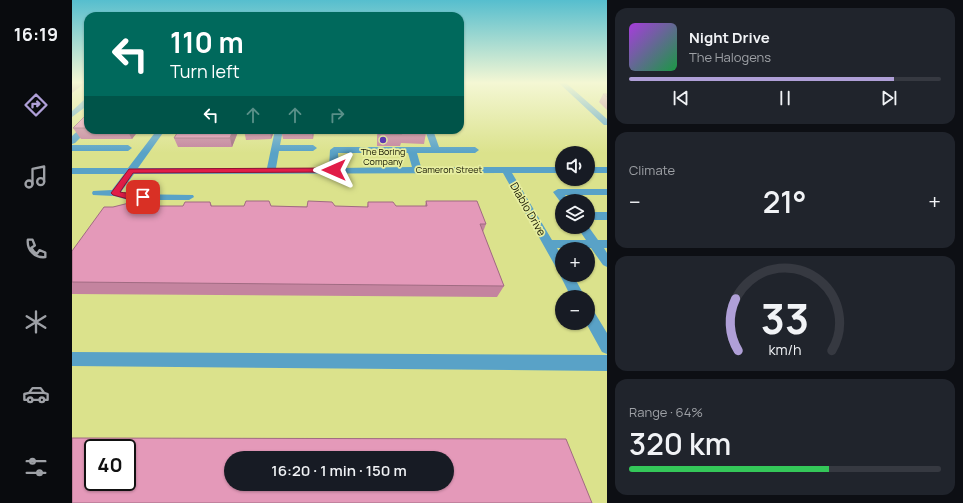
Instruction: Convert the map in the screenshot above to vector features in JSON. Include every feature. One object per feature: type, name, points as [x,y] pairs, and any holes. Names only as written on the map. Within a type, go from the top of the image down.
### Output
[{"type":"street","points":[[72,115],[80,106]]},
{"type":"street","points":[[588,106],[607,123]]},
{"type":"street","points":[[72,141],[84,130]]},
{"type":"street","points":[[115,193],[158,134]]},
{"type":"street","points":[[270,170],[279,134]]},
{"type":"street","points":[[430,134],[436,150]]},
{"type":"street","points":[[72,148],[128,148]]},
{"type":"street","points":[[276,148],[313,148]]},
{"type":"street","points":[[334,170],[334,150],[475,150]]},
{"type":"street","points":[[412,150],[417,170]]},
{"type":"street","name":"Diablo Drive","points":[[506,170],[555,256]]},
{"type":"street","name":"Cameron Street","points":[[72,171],[555,170]]},
{"type":"street","points":[[595,170],[607,170]]},
{"type":"street","points":[[559,194],[558,192],[607,192]]},
{"type":"street","points":[[97,193],[115,193],[128,197],[188,197]]},
{"type":"street","points":[[595,216],[607,216]]},
{"type":"street","points":[[548,244],[555,244]]},
{"type":"street","points":[[595,244],[607,244]]},
{"type":"street","points":[[595,245],[607,262]]},
{"type":"street","points":[[595,326],[607,347]]},
{"type":"street","points":[[72,359],[607,364]]},
{"type":"shaded area","points":[[72,106],[84,106],[84,134],[464,134],[464,106],[607,106],[607,503],[72,503]]},
{"type":"building","points":[[84,117],[84,128],[73,128]]},
{"type":"building","points":[[176,134],[232,134],[230,138],[174,138]]},
{"type":"building","points":[[246,201],[269,201],[271,206],[307,207],[308,201],[332,202],[335,206],[368,207],[368,202],[393,202],[396,206],[427,206],[426,201],[477,201],[486,224],[480,224],[504,286],[72,282],[72,251],[104,207],[113,207],[133,202],[151,202],[151,206],[183,206],[185,202],[210,202],[211,206],[244,206]]},
{"type":"building","points":[[72,438],[566,439],[592,503],[72,503]]},
{"type":"place","name":"The Boring Company","points":[[383,140]]},
{"type":"route","points":[[143,197],[128,197],[115,193],[131,171],[334,170]]}]
